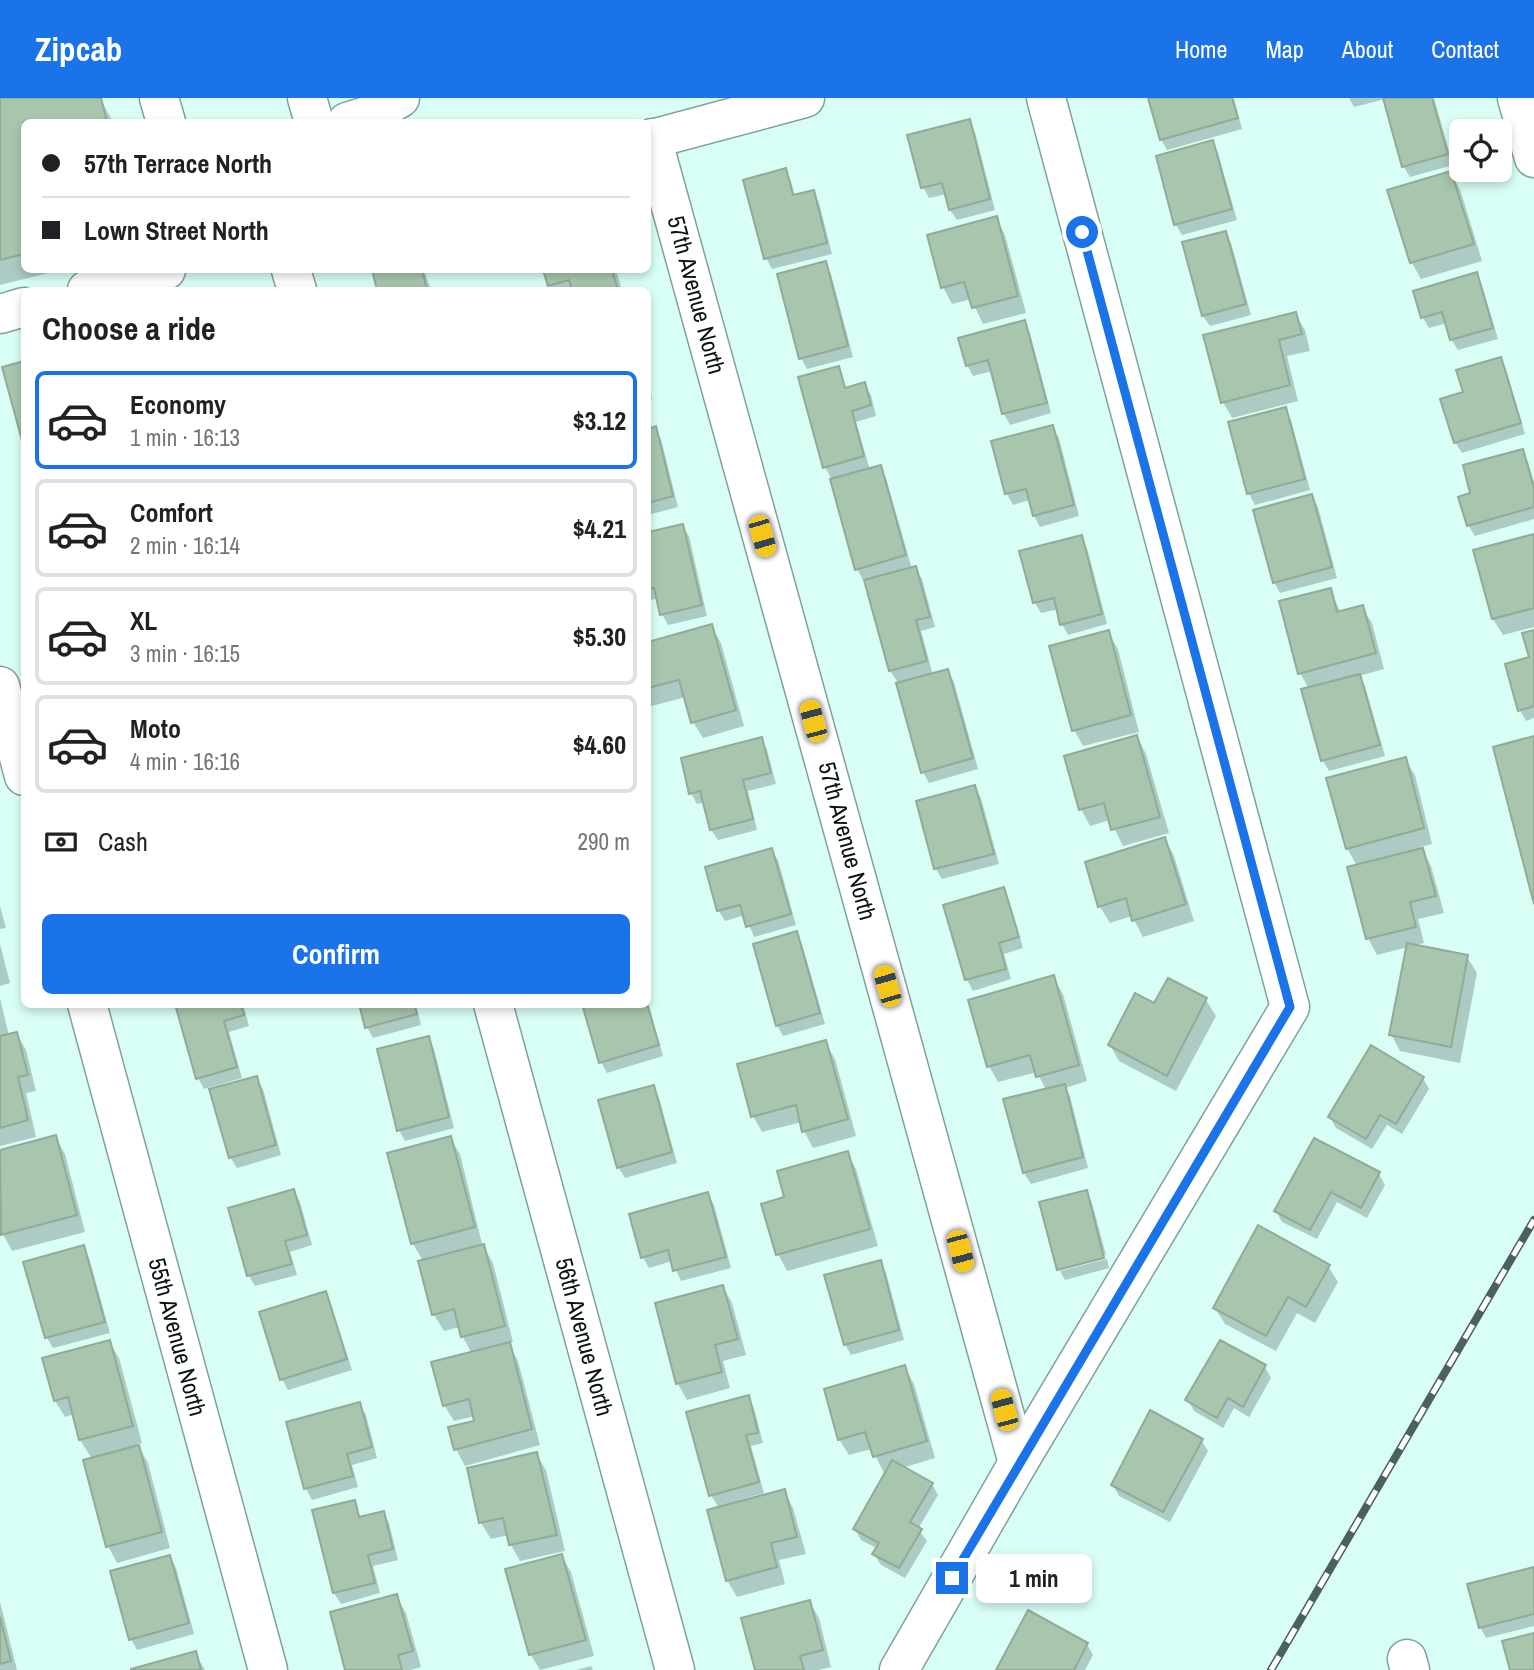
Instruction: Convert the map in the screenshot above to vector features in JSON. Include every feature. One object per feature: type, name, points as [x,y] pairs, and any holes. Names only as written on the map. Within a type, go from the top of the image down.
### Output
[{"type":"street","points":[[159,98],[165,119]]},
{"type":"street","points":[[307,98],[313,119]]},
{"type":"street","points":[[357,119],[373,114],[400,98]]},
{"type":"street","points":[[651,139],[805,98]]},
{"type":"street","points":[[899,1670],[1018,1463],[1290,1007],[1046,98]]},
{"type":"street","points":[[1517,98],[1534,158]]},
{"type":"street","name":"57th Avenue North","points":[[651,143],[1018,1463]]},
{"type":"street","points":[[99,287],[154,273]]},
{"type":"street","points":[[0,314],[21,308]]},
{"type":"street","points":[[0,687],[21,765]]},
{"type":"street","name":"55th Avenue North","points":[[88,1008],[268,1670]]},
{"type":"street","name":"56th Avenue North","points":[[494,1008],[675,1670]]},
{"type":"building","points":[[0,98],[101,98],[106,119],[21,119],[21,255],[0,260]]},
{"type":"building","points":[[1148,98],[1232,98],[1238,118],[1160,140]]},
{"type":"building","points":[[1383,98],[1432,98],[1448,154],[1402,167]]},
{"type":"building","points":[[970,119],[990,199],[949,210],[942,183],[921,188],[907,135]]},
{"type":"building","points":[[1213,140],[1232,209],[1174,225],[1156,156]]},
{"type":"building","points":[[786,168],[793,195],[814,190],[827,243],[764,259],[743,180]]},
{"type":"building","points":[[1449,172],[1449,182],[1454,182],[1474,244],[1410,263],[1387,190]]},
{"type":"building","points":[[997,216],[1018,296],[972,308],[964,282],[941,288],[927,235]]},
{"type":"building","points":[[1226,231],[1246,304],[1202,316],[1182,242]]},
{"type":"building","points":[[826,261],[848,346],[799,359],[777,274]]},
{"type":"building","points":[[1477,272],[1493,328],[1450,340],[1442,312],[1421,318],[1413,291]]},
{"type":"building","points":[[373,273],[423,273],[426,287],[376,287]]},
{"type":"building","points":[[544,273],[613,273],[617,287],[571,287],[569,280],[548,286]]},
{"type":"building","points":[[1296,312],[1302,334],[1279,340],[1290,385],[1221,403],[1203,335]]},
{"type":"building","points":[[1025,320],[1047,403],[1002,414],[988,360],[966,366],[958,338]]},
{"type":"building","points":[[1501,357],[1521,423],[1454,443],[1440,399],[1463,392],[1456,370]]},
{"type":"building","points":[[21,362],[21,437],[2,367]]},
{"type":"building","points":[[839,366],[845,388],[865,382],[871,405],[852,411],[864,456],[823,468],[798,377]]},
{"type":"building","points":[[1286,407],[1305,479],[1247,494],[1228,422]]},
{"type":"building","points":[[1053,425],[1074,505],[1033,516],[1026,489],[1005,494],[991,441]]},
{"type":"building","points":[[656,426],[673,496],[651,502],[651,428]]},
{"type":"building","points":[[1523,449],[1534,488],[1534,507],[1467,526],[1458,497],[1470,493],[1463,465]]},
{"type":"building","points":[[881,465],[906,555],[855,570],[830,479]]},
{"type":"building","points":[[1312,494],[1332,567],[1273,583],[1253,510]]},
{"type":"building","points":[[683,524],[702,605],[660,615],[654,588],[651,588],[651,531]]},
{"type":"building","points":[[1534,534],[1534,608],[1492,619],[1473,550]]},
{"type":"building","points":[[1082,535],[1102,614],[1060,625],[1054,598],[1033,603],[1019,551]]},
{"type":"building","points":[[916,566],[930,617],[916,620],[927,661],[889,671],[864,580]]},
{"type":"building","points":[[1331,588],[1337,612],[1363,605],[1376,653],[1298,674],[1279,601]]},
{"type":"building","points":[[712,624],[736,710],[691,723],[679,680],[651,687],[651,641]]},
{"type":"building","points":[[1109,630],[1131,715],[1072,731],[1049,646]]},
{"type":"building","points":[[1534,630],[1534,706],[1518,711],[1505,664],[1529,657],[1522,633]]},
{"type":"building","points":[[948,669],[973,758],[921,773],[896,683]]},
{"type":"building","points":[[1360,674],[1380,745],[1321,761],[1301,689]]},
{"type":"building","points":[[1137,735],[1160,817],[1111,830],[1104,803],[1079,810],[1064,756]]},
{"type":"building","points":[[1534,736],[1534,904],[1493,747]]},
{"type":"building","points":[[762,737],[771,773],[743,780],[753,819],[710,830],[700,791],[689,794],[681,758]]},
{"type":"building","points":[[1406,757],[1424,828],[1346,849],[1326,778]]},
{"type":"building","points":[[975,785],[994,854],[934,869],[916,801]]},
{"type":"building","points":[[1165,837],[1186,904],[1132,921],[1126,898],[1098,907],[1085,862]]},
{"type":"building","points":[[772,848],[791,914],[746,927],[740,905],[717,911],[705,867]]},
{"type":"building","points":[[1423,848],[1436,896],[1410,902],[1416,927],[1366,939],[1347,867]]},
{"type":"building","points":[[1004,887],[1019,937],[999,943],[1006,969],[965,980],[943,905]]},
{"type":"building","points":[[797,931],[820,1013],[776,1026],[753,944]]},
{"type":"building","points":[[1407,943],[1468,955],[1451,1047],[1389,1035]]},
{"type":"building","points":[[1054,975],[1079,1065],[1036,1077],[1030,1055],[987,1067],[968,1000]]},
{"type":"building","points":[[1168,978],[1207,998],[1167,1076],[1108,1045],[1135,993],[1154,1003]]},
{"type":"building","points":[[176,1008],[242,1008],[244,1015],[224,1021],[237,1067],[196,1079]]},
{"type":"building","points":[[360,1008],[415,1008],[417,1014],[365,1028]]},
{"type":"building","points":[[583,1008],[648,1008],[659,1045],[599,1063]]},
{"type":"building","points":[[17,1032],[28,1075],[18,1077],[28,1120],[0,1128],[0,1036]]},
{"type":"building","points":[[429,1036],[449,1117],[397,1131],[377,1049]]},
{"type":"building","points":[[826,1040],[848,1119],[802,1132],[796,1105],[751,1117],[737,1064]]},
{"type":"building","points":[[1371,1045],[1424,1077],[1396,1124],[1380,1115],[1366,1139],[1328,1117]]},
{"type":"building","points":[[257,1076],[276,1145],[229,1158],[209,1089]]},
{"type":"building","points":[[1065,1084],[1083,1157],[1023,1173],[1003,1099]]},
{"type":"building","points":[[654,1085],[672,1152],[617,1168],[598,1100]]},
{"type":"building","points":[[56,1135],[77,1215],[1,1235],[0,1150]]},
{"type":"building","points":[[451,1136],[475,1227],[411,1244],[387,1153]]},
{"type":"building","points":[[1314,1138],[1380,1172],[1361,1208],[1331,1192],[1310,1230],[1274,1211]]},
{"type":"building","points":[[848,1151],[870,1229],[776,1255],[761,1204],[784,1197],[777,1171]]},
{"type":"building","points":[[294,1189],[307,1235],[285,1241],[292,1264],[247,1276],[228,1208]]},
{"type":"building","points":[[1087,1190],[1104,1258],[1057,1270],[1039,1202]]},
{"type":"building","points":[[708,1192],[726,1257],[673,1271],[668,1250],[641,1258],[629,1214]]},
{"type":"building","points":[[1258,1225],[1330,1265],[1306,1307],[1288,1297],[1266,1336],[1213,1308]]},
{"type":"building","points":[[484,1244],[505,1326],[461,1337],[454,1309],[432,1315],[418,1261]]},
{"type":"building","points":[[84,1245],[105,1322],[45,1338],[23,1262]]},
{"type":"building","points":[[881,1260],[899,1330],[844,1345],[824,1275]]},
{"type":"building","points":[[723,1285],[738,1339],[715,1345],[722,1372],[676,1384],[655,1303]]},
{"type":"building","points":[[326,1291],[347,1359],[280,1380],[259,1312]]},
{"type":"building","points":[[110,1340],[133,1426],[79,1440],[68,1397],[54,1401],[42,1358]]},
{"type":"building","points":[[1220,1340],[1266,1365],[1243,1407],[1228,1398],[1217,1418],[1185,1400]]},
{"type":"building","points":[[510,1342],[532,1429],[454,1450],[448,1427],[474,1421],[469,1399],[443,1406],[431,1362]]},
{"type":"building","points":[[905,1365],[927,1441],[873,1457],[865,1432],[838,1440],[824,1389]]},
{"type":"building","points":[[749,1395],[758,1433],[746,1435],[759,1482],[709,1496],[686,1412]]},
{"type":"building","points":[[360,1402],[372,1447],[347,1454],[353,1476],[304,1489],[286,1422]]},
{"type":"building","points":[[1150,1410],[1203,1439],[1163,1512],[1111,1485]]},
{"type":"building","points":[[139,1445],[162,1532],[106,1547],[83,1460]]},
{"type":"building","points":[[537,1452],[557,1535],[509,1545],[503,1518],[479,1523],[467,1468]]},
{"type":"building","points":[[892,1460],[933,1483],[910,1522],[922,1529],[899,1568],[872,1554],[879,1543],[853,1529]]},
{"type":"building","points":[[785,1489],[797,1537],[771,1543],[777,1567],[726,1581],[707,1510]]},
{"type":"building","points":[[355,1500],[359,1517],[384,1511],[393,1549],[368,1555],[375,1583],[333,1593],[312,1510]]},
{"type":"building","points":[[562,1554],[586,1640],[529,1655],[505,1569]]},
{"type":"building","points":[[170,1555],[189,1623],[129,1640],[110,1571]]},
{"type":"building","points":[[1534,1567],[1534,1614],[1479,1628],[1467,1584]]},
{"type":"building","points":[[397,1594],[413,1651],[398,1655],[402,1670],[345,1670],[330,1612]]},
{"type":"building","points":[[810,1600],[823,1650],[800,1656],[804,1670],[755,1670],[741,1618]]},
{"type":"building","points":[[1028,1610],[1088,1643],[1074,1670],[996,1670]]},
{"type":"building","points":[[0,1617],[11,1661],[0,1664]]},
{"type":"building","points":[[1534,1633],[1534,1670],[1510,1670],[1502,1641]]},
{"type":"building","points":[[196,1651],[201,1670],[131,1670],[131,1669]]},
{"type":"railway","points":[[1271,1670],[1534,1220]]},
{"type":"route","points":[[952,1578],[1290,1007],[1082,232]]}]
